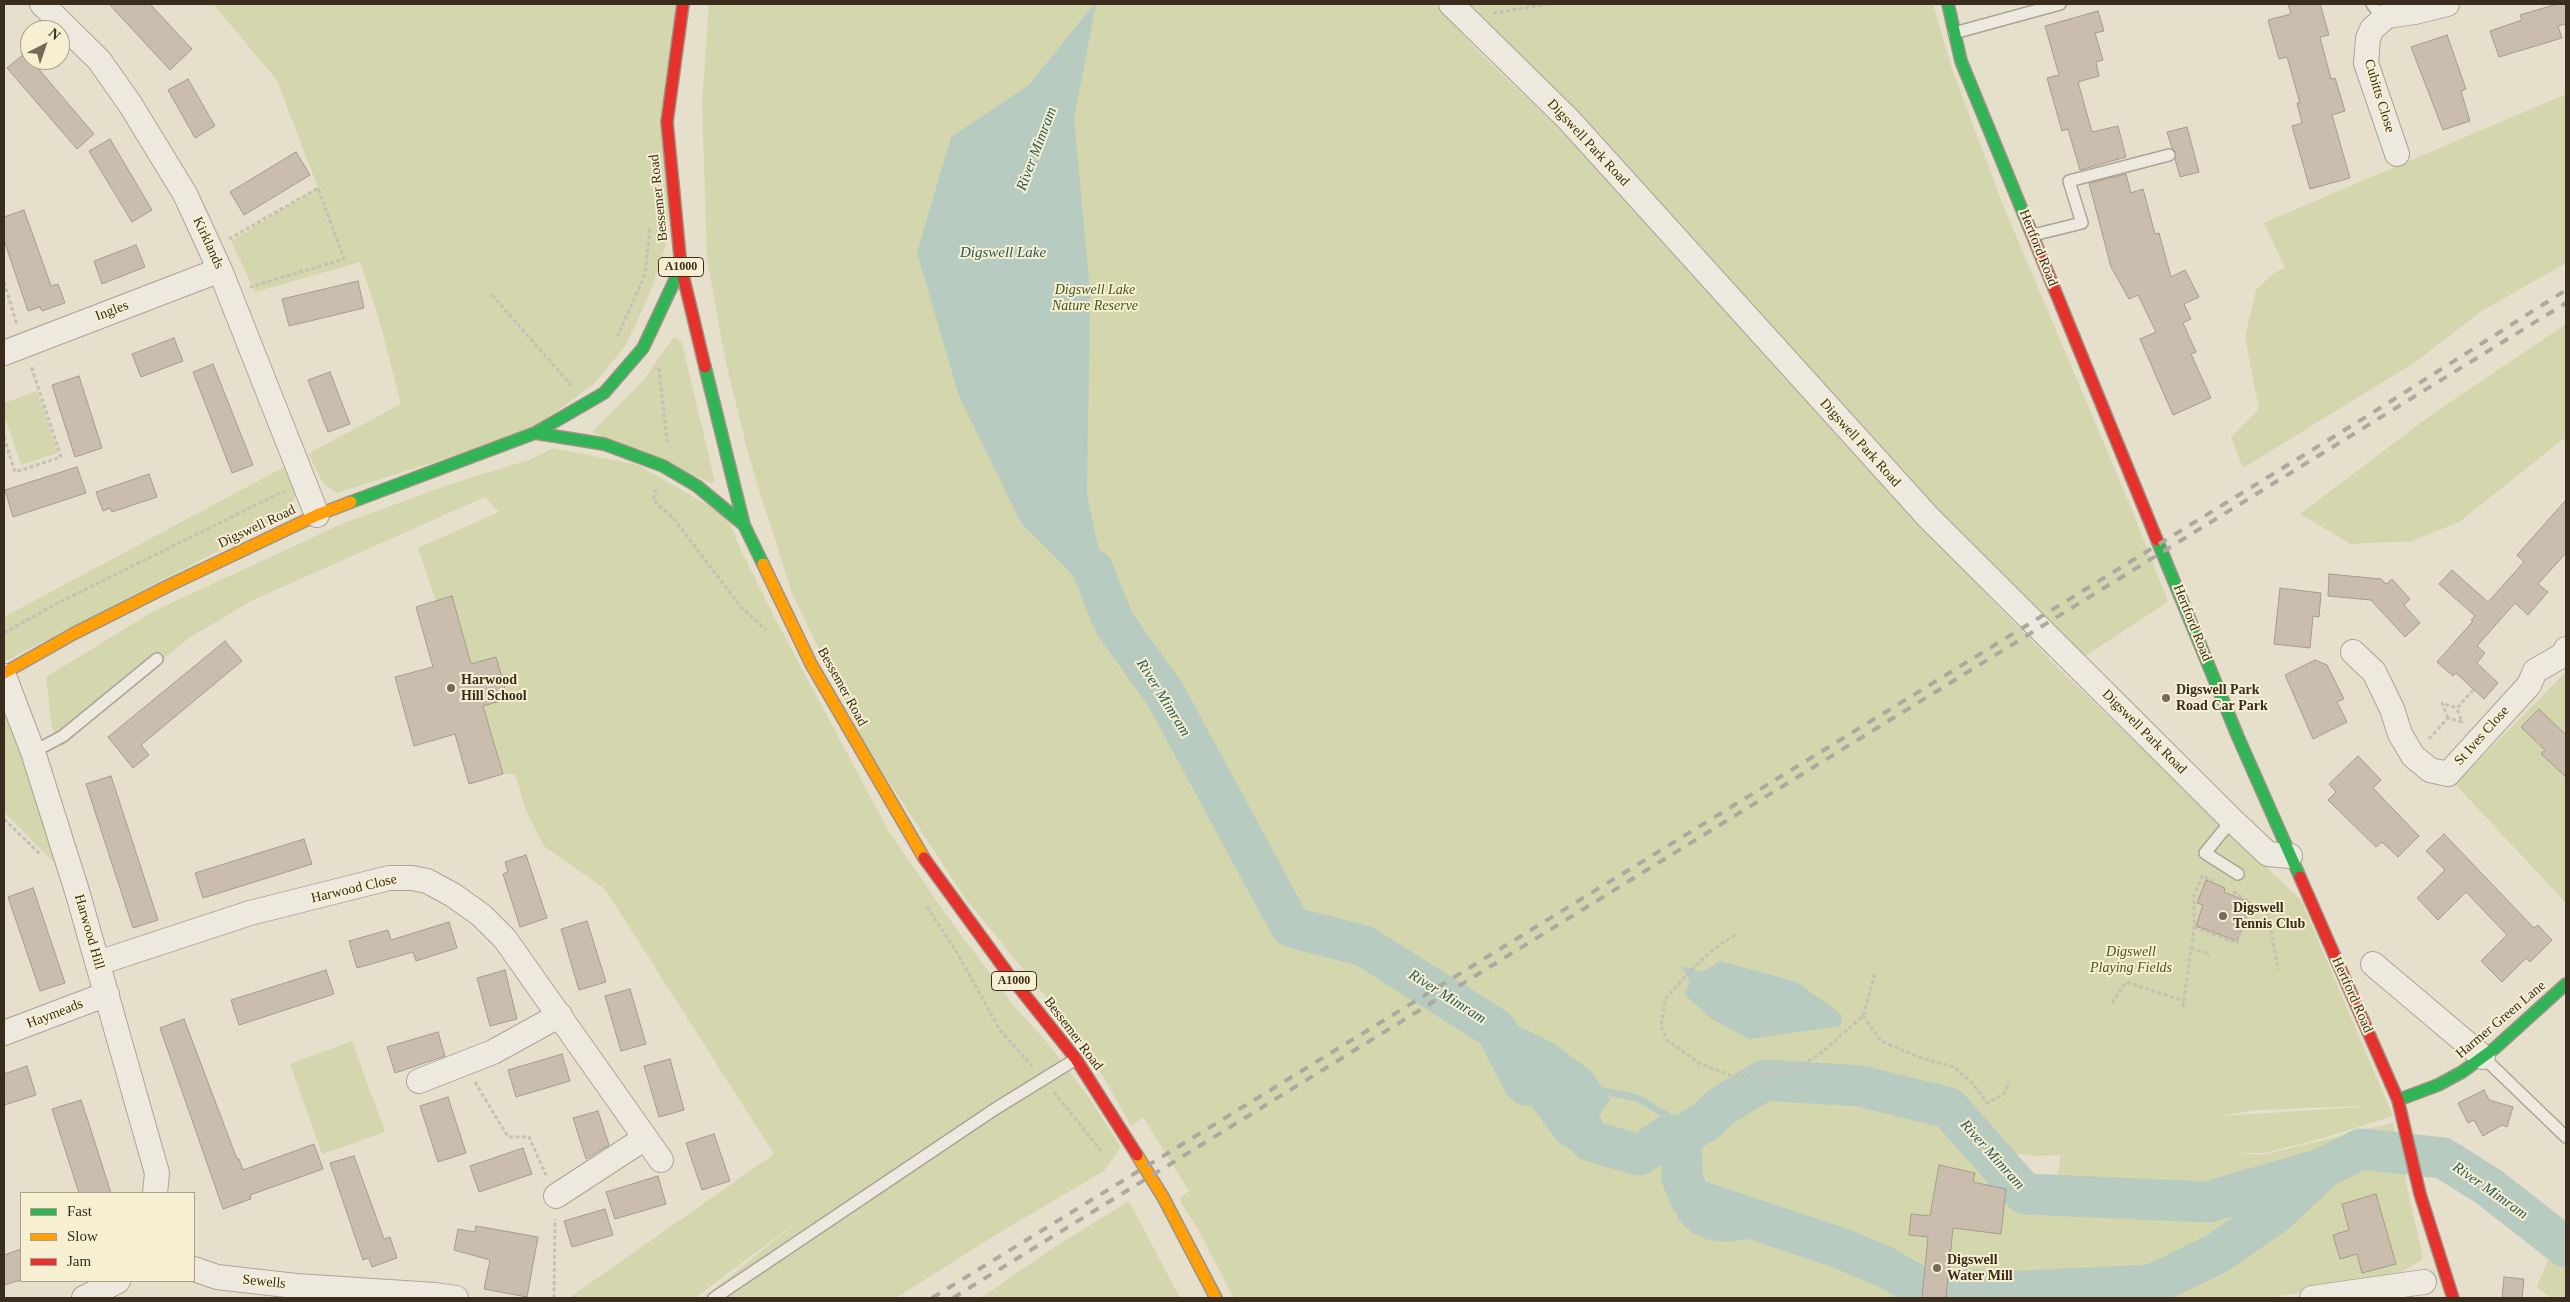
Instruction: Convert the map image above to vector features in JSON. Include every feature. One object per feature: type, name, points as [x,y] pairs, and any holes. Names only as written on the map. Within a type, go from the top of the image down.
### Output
[{"type":"street","name":"Kirklands","points":[[42,4],[99,60],[130,104],[185,194],[230,293],[305,480],[317,515]]},
{"type":"street","name":"Bessemer Road","points":[[682,4],[667,122],[681,267],[744,525],[811,664],[918,849],[1009,975],[1076,1059],[1163,1197],[1216,1298]]},
{"type":"street","name":"Hertford Road","points":[[1948,4],[1961,61],[2290,856],[2398,1100],[2420,1194],[2453,1298]]},
{"type":"street","name":"Cubitts Close","points":[[2396,154],[2366,63],[2368,38],[2378,12],[2415,12],[2447,4]]},
{"type":"street","name":"Digswell Park Road","points":[[1458,11],[1569,120],[1929,518],[2109,690],[2232,820],[2268,854],[2290,856]]},
{"type":"street","name":"Ingles","points":[[14,349],[216,259]]},
{"type":"street","name":"Digswell Road","points":[[4,675],[74,634],[170,585],[317,515],[535,433],[584,406],[604,392],[643,348],[681,267]]},
{"type":"street","name":"Digswell Road","points":[[535,433],[604,444],[663,466],[696,486],[744,525]]},
{"type":"street","name":"St Ives Close","points":[[2353,652],[2374,672],[2392,709],[2400,734],[2413,756],[2430,770],[2448,774],[2529,685],[2535,671],[2563,655],[2566,649]]},
{"type":"street","name":"Harwood Hill","points":[[4,675],[33,752],[98,963],[156,1173],[154,1192]]},
{"type":"street","name":"Harwood Close","points":[[98,963],[250,913],[389,878],[412,878],[427,882],[453,895],[480,915],[504,940],[560,1015],[661,1160]]},
{"type":"street","points":[[2373,964],[2483,1057]]},
{"type":"street","name":"Harmer Green Lane","points":[[2398,1100],[2438,1085],[2483,1057],[2566,984]]},
{"type":"street","name":"Haymeads","points":[[4,1033],[107,994]]},
{"type":"street","points":[[419,1081],[510,1044],[560,1015]]},
{"type":"street","points":[[556,1196],[645,1138]]},
{"type":"street","name":"Sewells","points":[[195,1269],[217,1277],[296,1286],[407,1296],[456,1298]]},
{"type":"street","points":[[84,1298],[116,1282]]},
{"type":"street","points":[[2312,1298],[2424,1282]]},
{"type":"lane","points":[[1954,34],[2060,4]]},
{"type":"lane","points":[[2033,235],[2082,223],[2070,181],[2169,155]]},
{"type":"lane","points":[[33,752],[63,736],[157,659]]},
{"type":"lane","points":[[2232,820],[2205,852],[2238,874]]},
{"type":"lane","points":[[2483,1057],[2566,1137]]},
{"type":"lane","points":[[714,1298],[1076,1059]]},
{"type":"path","points":[[1458,11],[1549,4]]},
{"type":"path","points":[[216,259],[318,188],[344,260],[230,293]]},
{"type":"path","points":[[4,282],[14,349],[60,457],[15,472],[4,436]]},
{"type":"path","points":[[492,295],[570,384],[584,406]]},
{"type":"path","points":[[658,359],[667,438],[666,447]]},
{"type":"path","points":[[4,633],[56,604],[305,480]]},
{"type":"path","points":[[2457,708],[2474,688]]},
{"type":"path","points":[[2448,718],[2442,703],[2457,708]]},
{"type":"path","points":[[2448,718],[2462,722],[2457,708]]},
{"type":"path","points":[[2413,756],[2448,718]]},
{"type":"path","points":[[2234,890],[2238,874]]},
{"type":"path","points":[[2183,1007],[2194,927],[2194,896],[2202,876],[2218,883]]},
{"type":"path","points":[[2226,887],[2234,890],[2235,893],[2268,913],[2278,970]]},
{"type":"path","points":[[2194,927],[2237,943],[2252,902]]},
{"type":"path","points":[[1735,935],[1715,948],[1693,968],[1665,999],[1661,1026],[1667,1040],[1699,1063],[1735,1077],[1790,1072],[1821,1053],[1863,1016],[1876,974]]},
{"type":"path","points":[[2190,948],[2209,954],[2208,956]]},
{"type":"path","points":[[2112,1003],[2126,982],[2184,1001]]},
{"type":"path","points":[[1863,1016],[1882,1041],[1921,1058],[1954,1067],[1974,1084],[1987,1104],[2004,1094],[2009,1082]]},
{"type":"path","points":[[464,1063],[508,1137],[529,1137],[556,1196],[554,1298]]},
{"type":"path","points":[[1043,1079],[1108,1159]]},
{"type":"green space","points":[[213,4],[680,4],[667,241],[651,291],[626,345],[594,384],[528,432],[337,493],[323,483],[308,454],[401,404],[379,319],[360,262],[255,292],[231,241],[318,188],[277,80]]},
{"type":"green space","points":[[709,4],[1435,4],[1481,54],[1567,136],[1722,308],[1985,593],[2063,673],[2301,900],[2393,1116],[2323,1138],[2264,1153],[2236,1153],[2262,1155],[2393,1123],[2423,1259],[2390,1279],[2267,1298],[1234,1298],[1196,1226],[1181,1203],[1180,1197],[1189,1191],[1143,1117],[1131,1126],[1096,1064],[1056,1010],[963,895],[865,745],[792,593],[750,461],[726,363],[707,259],[702,103]],"holes":[[[2361,1107],[2222,1116],[2256,1110]],[[1981,1149],[2035,1156],[2061,1155],[2052,1201],[2022,1197]]]},
{"type":"green space","points":[[1470,4],[1933,4],[1952,69],[2003,205],[2130,505],[2168,602],[2085,656],[2009,583],[1901,473],[1739,290]]},
{"type":"green space","points":[[2566,94],[2566,263],[2480,312],[2417,361],[2243,468],[2231,437],[2259,409],[2245,337],[2256,290],[2274,273],[2285,268],[2264,223]]},
{"type":"green space","points":[[2566,324],[2566,437],[2459,522],[2412,541],[2351,544],[2300,514],[2431,415]]},
{"type":"green space","points":[[673,338],[677,338],[682,343],[715,482],[711,483],[592,432],[642,382]]},
{"type":"green space","points":[[37,391],[58,453],[21,465],[4,415],[4,403]]},
{"type":"green space","points":[[553,448],[638,465],[727,516],[740,548],[777,622],[888,830],[945,913],[1013,1005],[1046,1041],[1090,1099],[1121,1147],[1104,1171],[997,1234],[896,1298],[703,1298],[805,1216],[695,1298],[569,1298],[774,1154],[605,889],[544,846],[525,808],[515,774],[503,774],[452,597],[436,601],[418,548],[499,512],[485,497],[253,600],[189,638],[111,701],[63,747],[52,728],[46,677],[154,611],[344,523],[451,484],[532,459]]},
{"type":"green space","points":[[288,465],[296,494],[286,516],[4,662],[4,617]]},
{"type":"green space","points":[[2566,672],[2566,903],[2455,784]]},
{"type":"green space","points":[[4,694],[71,880],[4,812]]},
{"type":"green space","points":[[352,1041],[385,1132],[322,1154],[290,1064]]},
{"type":"green space","points":[[1129,1201],[1180,1298],[981,1298],[1053,1248]]},
{"type":"green space","points":[[2566,1229],[2566,1298],[2551,1298],[2537,1287],[2553,1248]]},
{"type":"water","name":"Digswell Lake","points":[[1094,4],[1096,4],[1074,118],[1090,291],[1087,494],[1114,623],[1067,569],[1021,523],[959,396],[917,253],[951,137],[1029,85]]},
{"type":"water","points":[[1720,961],[1797,982],[1842,1015],[1840,1026],[1749,1039],[1712,1019],[1685,995],[1690,981],[1681,966],[1702,972]]},
{"type":"water","points":[[1516,1025],[1555,1044],[1592,1072],[1610,1100],[1599,1116],[1606,1129],[1621,1143],[1641,1154],[1631,1160],[1618,1163],[1588,1160],[1559,1143],[1535,1111],[1496,1048],[1501,1036]]},
{"type":"water","points":[[1682,1178],[1690,1188],[1774,1216],[1771,1224],[1744,1240],[1723,1242],[1705,1239],[1691,1232],[1678,1219],[1673,1184]]},
{"type":"building","points":[[109,4],[150,4],[192,49],[170,70]]},
{"type":"building","points":[[2288,4],[2320,4],[2329,35],[2320,37],[2331,79],[2335,78],[2345,111],[2332,115],[2350,178],[2310,189],[2292,126],[2302,123],[2297,103],[2300,103],[2287,57],[2279,59],[2268,20],[2291,14]]},
{"type":"building","points":[[2557,4],[2566,4],[2566,24],[2558,26],[2562,38],[2499,57],[2490,31],[2522,20],[2520,15]]},
{"type":"building","points":[[2098,11],[2104,31],[2095,33],[2103,60],[2096,62],[2099,76],[2078,82],[2092,132],[2118,126],[2126,157],[2080,170],[2068,129],[2062,131],[2047,78],[2059,75],[2045,26]]},
{"type":"building","points":[[2447,35],[2466,89],[2461,91],[2470,121],[2443,130],[2411,47]]},
{"type":"building","points":[[20,57],[20,70],[39,70],[94,134],[77,149],[7,68]]},
{"type":"building","points":[[188,79],[215,126],[195,138],[168,90]]},
{"type":"building","points":[[2187,127],[2199,172],[2180,177],[2175,159],[2176,153],[2172,148],[2167,132]]},
{"type":"building","points":[[110,139],[152,210],[132,222],[89,151]]},
{"type":"building","points":[[296,152],[310,175],[244,215],[230,192]]},
{"type":"building","points":[[2126,174],[2131,193],[2143,189],[2155,234],[2159,233],[2171,277],[2185,270],[2199,297],[2184,304],[2191,319],[2183,323],[2196,352],[2191,354],[2211,398],[2173,415],[2140,339],[2156,332],[2138,295],[2129,299],[2111,267],[2089,183]]},
{"type":"building","points":[[24,210],[51,286],[58,284],[65,303],[42,311],[40,307],[28,311],[4,240],[4,217]]},
{"type":"building","points":[[136,245],[145,267],[102,284],[94,261]]},
{"type":"building","points":[[358,281],[364,308],[289,326],[282,299]]},
{"type":"building","points":[[174,338],[183,361],[141,377],[132,354]]},
{"type":"building","points":[[213,364],[253,465],[232,473],[193,372]]},
{"type":"building","points":[[330,372],[350,424],[328,432],[308,380]]},
{"type":"building","points":[[79,376],[102,448],[75,457],[52,385]]},
{"type":"building","points":[[77,467],[86,493],[13,517],[5,490]]},
{"type":"building","points":[[149,474],[157,497],[112,512],[110,508],[103,511],[96,492]]},
{"type":"building","points":[[2566,500],[2566,553],[2538,584],[2548,592],[2528,615],[2515,603],[2477,646],[2485,653],[2477,663],[2498,683],[2484,699],[2456,673],[2453,676],[2437,662],[2473,621],[2471,620],[2475,616],[2439,584],[2452,570],[2488,602],[2524,562],[2517,555]]},
{"type":"building","points":[[2329,574],[2381,579],[2386,584],[2392,579],[2410,599],[2404,605],[2420,623],[2405,637],[2371,600],[2328,596]]},
{"type":"building","points":[[2280,588],[2321,593],[2319,617],[2313,616],[2310,648],[2274,644]]},
{"type":"building","name":"Harwood Hill School","points":[[452,596],[471,664],[496,657],[508,699],[483,706],[503,774],[469,784],[455,734],[414,746],[395,677],[433,667],[416,607]]},
{"type":"building","points":[[225,641],[242,661],[141,745],[149,755],[133,768],[108,737]]},
{"type":"building","points":[[2315,660],[2327,665],[2344,699],[2337,702],[2347,722],[2313,739],[2285,675]]},
{"type":"building","points":[[2539,709],[2566,735],[2566,777],[2541,754],[2545,750],[2521,727]]},
{"type":"building","points":[[2358,756],[2381,780],[2373,788],[2419,836],[2398,857],[2382,842],[2376,847],[2328,800],[2336,792],[2329,784]]},
{"type":"building","points":[[111,776],[158,920],[133,928],[86,784]]},
{"type":"building","points":[[2444,834],[2534,928],[2538,925],[2552,940],[2530,962],[2526,958],[2502,982],[2481,961],[2507,935],[2466,892],[2438,920],[2417,898],[2445,870],[2426,851]]},
{"type":"building","points":[[304,839],[312,864],[203,898],[195,873]]},
{"type":"building","points":[[526,855],[547,918],[520,927],[503,874],[508,872],[505,862]]},
{"type":"building","name":"Digswell Tennis Club","points":[[2206,880],[2225,888],[2224,892],[2251,903],[2237,941],[2196,926],[2203,905],[2197,903]]},
{"type":"building","points":[[33,888],[65,983],[40,991],[8,897]]},
{"type":"building","points":[[587,921],[606,982],[579,990],[561,929]]},
{"type":"building","points":[[449,922],[457,948],[416,961],[413,952],[357,968],[349,941],[388,930],[391,940]]},
{"type":"building","points":[[326,970],[334,994],[239,1025],[231,1000]]},
{"type":"building","points":[[505,970],[517,1019],[490,1026],[477,978]]},
{"type":"building","points":[[630,989],[646,1044],[621,1051],[605,996]]},
{"type":"building","points":[[184,1019],[237,1159],[239,1159],[243,1170],[314,1144],[323,1169],[250,1195],[251,1199],[223,1209],[160,1028]]},
{"type":"building","points":[[438,1032],[445,1056],[395,1073],[387,1047]]},
{"type":"building","points":[[562,1054],[570,1081],[516,1097],[508,1070]]},
{"type":"building","points":[[670,1059],[684,1110],[659,1117],[644,1066]]},
{"type":"building","points":[[27,1066],[36,1095],[4,1105],[4,1074]]},
{"type":"building","points":[[2484,1090],[2489,1100],[2513,1107],[2507,1127],[2502,1125],[2483,1136],[2474,1120],[2468,1123],[2458,1103]]},
{"type":"building","points":[[448,1097],[466,1153],[438,1162],[420,1106]]},
{"type":"building","points":[[81,1100],[111,1192],[79,1192],[52,1109]]},
{"type":"building","points":[[598,1111],[609,1145],[586,1159],[573,1118]]},
{"type":"building","points":[[714,1134],[730,1181],[702,1190],[686,1143]]},
{"type":"building","points":[[523,1148],[532,1174],[479,1192],[470,1166]]},
{"type":"building","points":[[354,1156],[384,1239],[390,1237],[397,1258],[372,1267],[369,1258],[363,1260],[330,1163]]},
{"type":"building","points":[[1939,1165],[1975,1173],[1973,1182],[2006,1189],[2001,1234],[1953,1228],[1946,1298],[1922,1298],[1928,1237],[1909,1235],[1911,1214],[1930,1216]]},
{"type":"building","points":[[658,1176],[666,1204],[615,1219],[606,1192]]},
{"type":"building","points":[[2376,1194],[2396,1264],[2362,1273],[2357,1254],[2340,1259],[2333,1235],[2349,1230],[2342,1204]]},
{"type":"building","points":[[605,1209],[613,1235],[572,1247],[564,1221]]},
{"type":"building","points":[[476,1226],[538,1237],[527,1297],[484,1289],[490,1260],[454,1250],[458,1229],[475,1232]]},
{"type":"building","points":[[20,1249],[20,1280],[4,1285],[4,1255]]},
{"type":"building","points":[[2504,1277],[2524,1279],[2522,1298],[2502,1298]]},
{"type":"waterway","name":"River Mimram","points":[[1093,570],[1114,623],[1165,694],[1291,927],[1364,946],[1496,1029],[1523,1082],[1527,1085]]},
{"type":"waterway","name":"River Mimram","points":[[1587,1137],[1591,1141],[1639,1155],[1669,1135],[1681,1136],[1706,1121],[1722,1106],[1765,1080],[1860,1086],[1949,1108],[2025,1194],[2208,1202],[2321,1169],[2361,1149],[2443,1158],[2489,1187],[2566,1247]]},
{"type":"waterway","points":[[1604,1091],[1637,1098],[1680,1123],[1681,1136]]},
{"type":"waterway","name":"River Mimram","points":[[1681,1136],[1682,1178],[1690,1198],[1840,1248],[1885,1267],[1918,1286]]},
{"type":"waterway","name":"River Mimram","points":[[1960,1289],[2002,1292],[2152,1285],[2216,1254],[2277,1212],[2317,1174]]},
{"type":"railway","points":[[932,1298],[2369,415],[2566,290]]},
{"type":"railway","points":[[953,1298],[2566,303]]},
{"type":"traffic: fast","points":[[1948,4],[1961,61],[2029,227]]},
{"type":"traffic: fast","points":[[535,433],[604,393],[643,348],[681,267]]},
{"type":"traffic: fast","points":[[705,367],[744,525],[763,564]]},
{"type":"traffic: fast","points":[[351,502],[535,433],[604,444],[663,466],[697,486],[744,525]]},
{"type":"traffic: fast","points":[[2157,540],[2238,737],[2300,877]]},
{"type":"traffic: fast","points":[[2398,1100],[2438,1085],[2462,1072],[2495,1048],[2566,984]]},
{"type":"traffic: slow","points":[[4,673],[73,634],[170,585],[317,515],[351,502]]},
{"type":"traffic: slow","points":[[763,564],[811,664],[924,858]]},
{"type":"traffic: slow","points":[[1137,1155],[1163,1197],[1216,1298]]},
{"type":"traffic: jam","points":[[683,4],[667,122],[681,267],[705,367]]},
{"type":"traffic: jam","points":[[2029,227],[2157,540]]},
{"type":"traffic: jam","points":[[924,858],[1009,975],[1076,1059],[1137,1155]]},
{"type":"traffic: jam","points":[[2300,877],[2398,1100],[2420,1194],[2453,1298]]},
{"type":"place","name":"Harwood Hill School","points":[[451,688]]},
{"type":"place","name":"Digswell Park Road Car Park","points":[[2166,698]]},
{"type":"place","name":"Digswell Tennis Club","points":[[2223,916]]},
{"type":"place","name":"Digswell Water Mill","points":[[1937,1268]]},
{"type":"park label","name":"Digswell Lake Nature Reserve","points":[[1095,298]]},
{"type":"park label","name":"Digswell Playing Fields","points":[[2131,960]]}]
